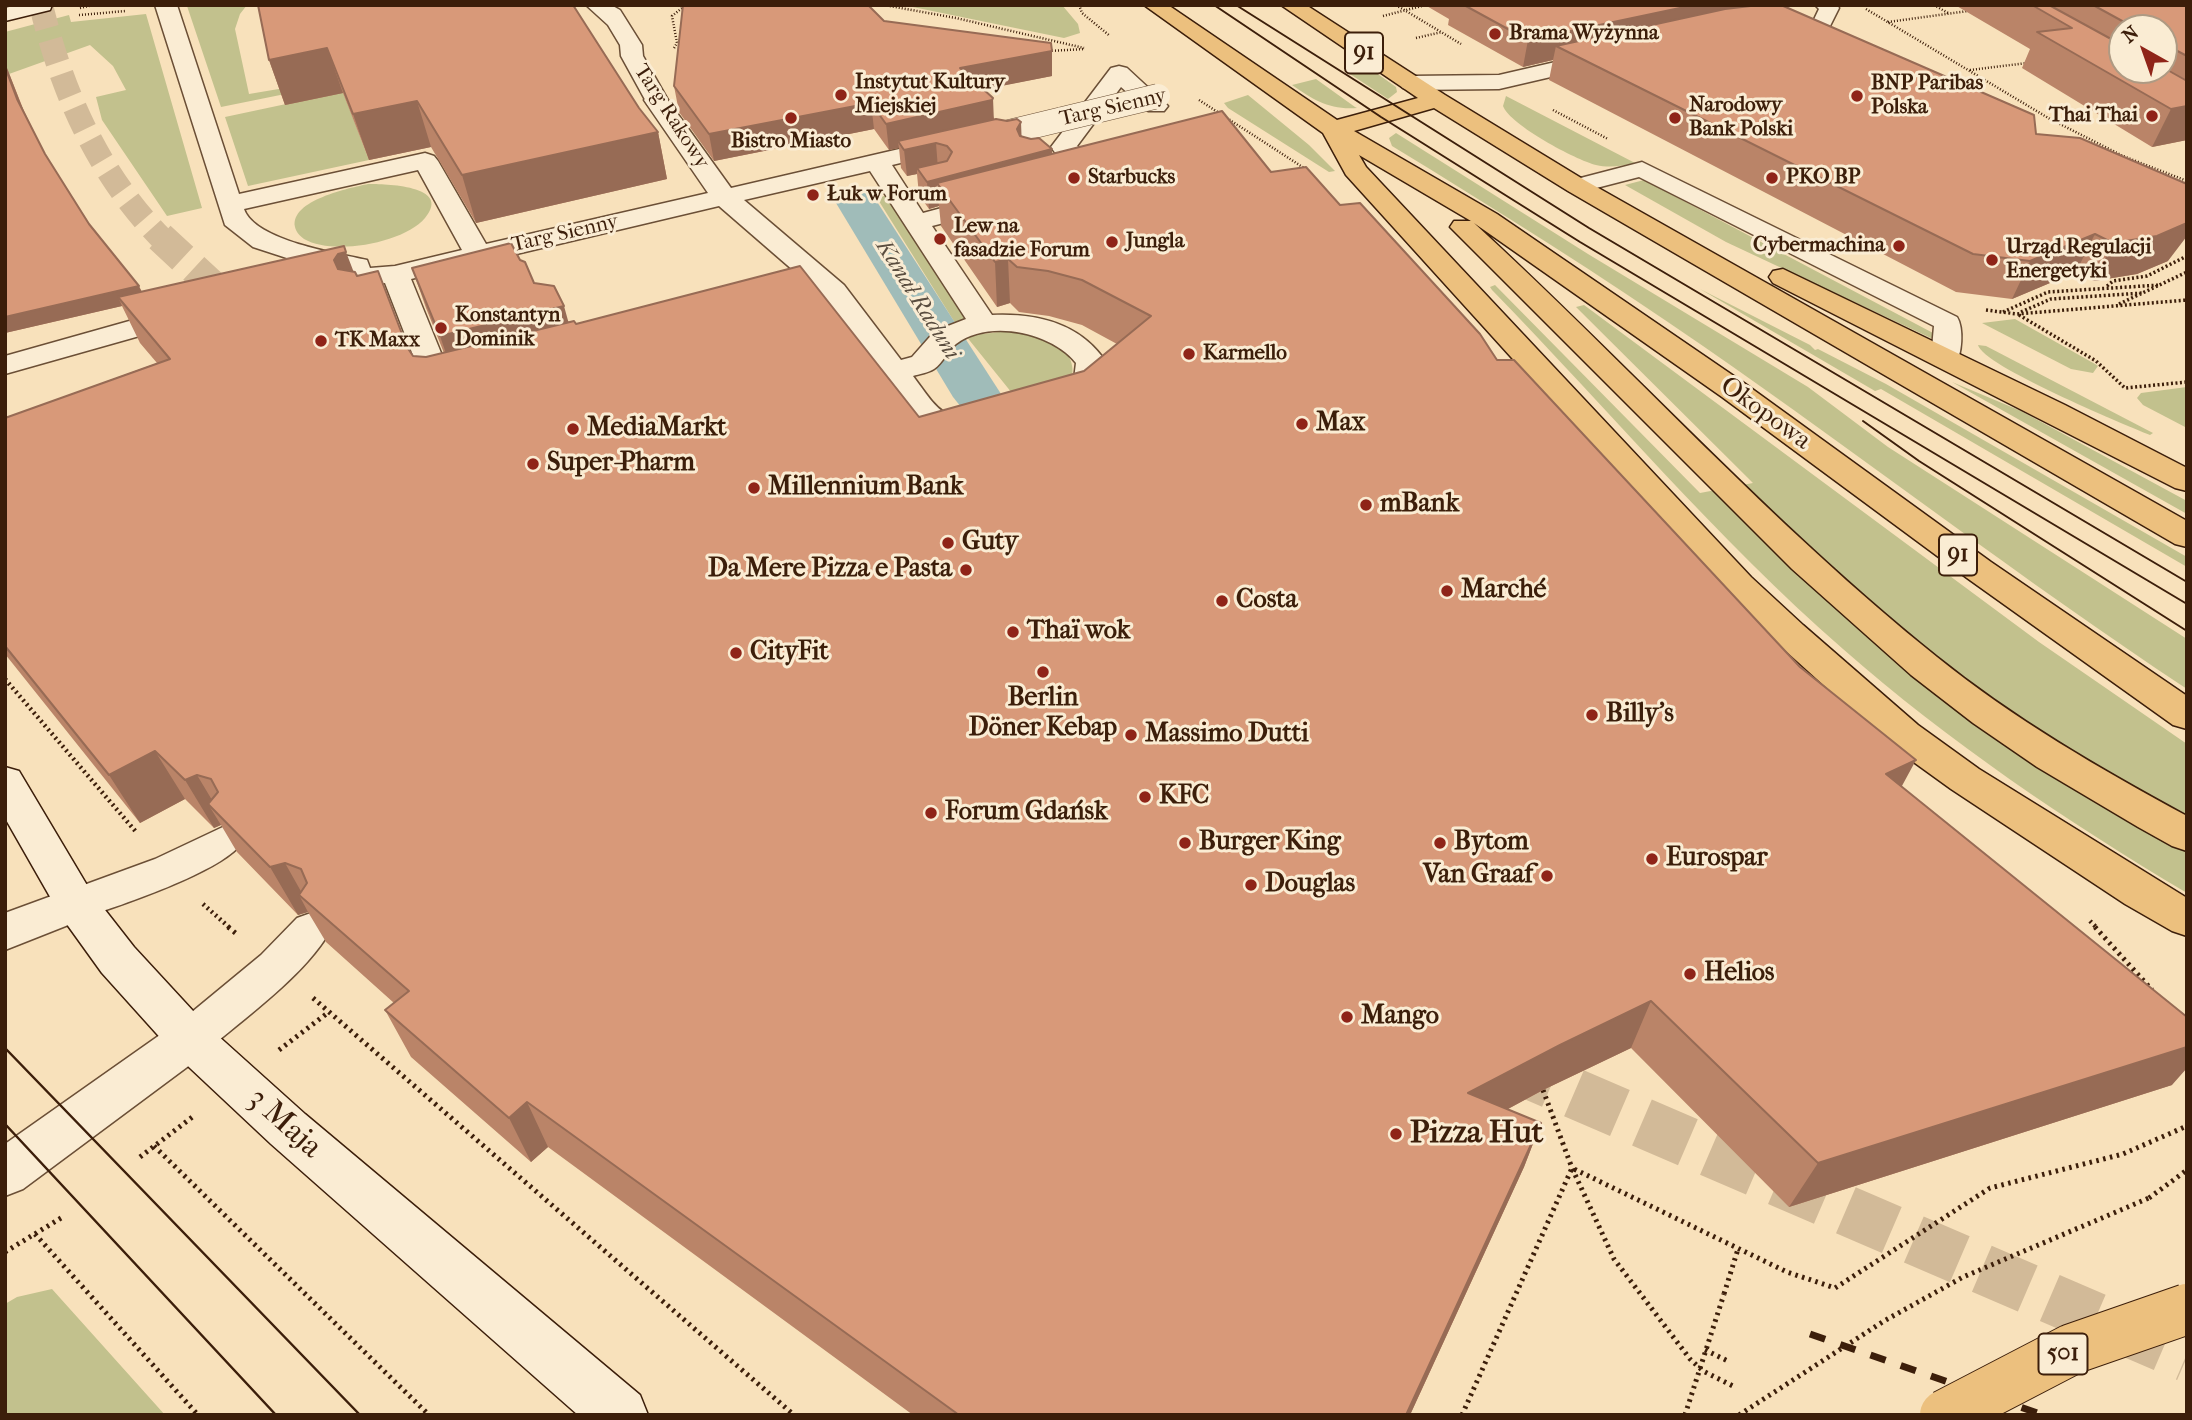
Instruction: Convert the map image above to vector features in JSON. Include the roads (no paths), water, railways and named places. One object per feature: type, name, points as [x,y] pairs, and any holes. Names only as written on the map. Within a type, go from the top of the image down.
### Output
[{"type":"main road","name":"91","points":[[1154,5],[1333,129]]},
{"type":"main road","name":"91","points":[[1292,5],[1462,116],[1577,186],[2187,536]]},
{"type":"main road","points":[[1437,100],[1333,129],[1335,138],[1354,170],[1738,585],[1790,635],[1904,735],[1945,765],[2140,892],[2187,919]]},
{"type":"main road","name":"Okopowa","points":[[1333,129],[1499,227],[2187,715]]},
{"type":"main road","points":[[1394,164],[1522,281],[1730,488],[1866,618],[1926,668],[2002,725],[2103,789],[2187,835]]},
{"type":"main road","points":[[1653,231],[1768,270],[2054,411],[2187,481]]},
{"type":"main road","name":"501","points":[[1945,1415],[2072,1349],[2187,1309]]},
{"type":"street","points":[[5,15],[42,5]]},
{"type":"street","points":[[166,5],[234,219],[263,242],[309,256],[393,291],[440,392],[477,383]]},
{"type":"street","name":"Targ Rakowy","points":[[596,5],[612,15],[619,25],[656,100],[724,197]]},
{"type":"street","points":[[1808,29],[1842,38]]},
{"type":"street","points":[[1411,83],[1499,82],[1621,53]]},
{"type":"street","points":[[1091,170],[1053,150],[1119,73],[1157,101]]},
{"type":"street","points":[[1462,116],[1499,82]]},
{"type":"street","name":"Targ Sienny","points":[[299,286],[335,278],[393,291],[478,254],[876,161],[1157,101],[1186,92]]},
{"type":"street","points":[[229,204],[425,161],[478,254]]},
{"type":"street","points":[[876,161],[907,187],[918,222],[973,328]]},
{"type":"street","points":[[1067,183],[1121,169]]},
{"type":"street","points":[[724,197],[894,372],[927,416],[944,427],[971,432],[999,429]]},
{"type":"street","points":[[918,222],[1013,197]]},
{"type":"street","points":[[5,365],[179,316]]},
{"type":"street","points":[[894,372],[923,363],[929,351],[942,340],[973,328],[1010,323],[1048,328],[1077,342],[1088,355],[1092,370],[1087,385],[1074,398],[1042,414]]},
{"type":"street","name":"3 Maja","points":[[5,782],[76,904],[118,960],[190,1039],[288,1129],[620,1415]]},
{"type":"street","points":[[5,932],[76,904]]},
{"type":"street","points":[[5,1173],[190,1039]]},
{"type":"lane","points":[[1808,29],[1829,8],[1825,5]]},
{"type":"lane","points":[[1577,186],[1642,169],[1948,323],[1945,359]]},
{"type":"lane","points":[[76,904],[169,870],[225,840]]},
{"type":"lane","points":[[190,1039],[275,967],[311,929]]},
{"type":"waterway","name":"Kanał Raduni","points":[[857,203],[978,397]]},
{"type":"tunnel","points":[[41,5],[60,69],[85,130],[119,187],[161,238]]},
{"type":"tunnel","points":[[161,238],[242,313]]},
{"type":"tunnel","points":[[1506,1064],[2187,1357]]},
{"type":"tram line","points":[[1214,5],[1381,117],[1580,242],[2187,604]]},
{"type":"tram line","points":[[1236,5],[1589,228],[2187,582]]},
{"type":"tram line","points":[[1863,421],[1919,461],[2187,631]]},
{"type":"tram line","points":[[5,1048],[360,1415]]},
{"type":"tram line","points":[[5,1124],[276,1415]]},
{"type":"railway","points":[[1810,1334],[2043,1415]]},
{"type":"place","name":"Brama Wyżynna","points":[[1495,34]]},
{"type":"place","name":"Instytut Kultury Miejskiej","points":[[841,95]]},
{"type":"place","name":"BNP Paribas Polska","points":[[1857,96]]},
{"type":"place","name":"Thai Thai","points":[[2152,116]]},
{"type":"place","name":"Bistro Miasto","points":[[791,118]]},
{"type":"place","name":"Narodowy Bank Polski","points":[[1675,118]]},
{"type":"place","name":"Starbucks","points":[[1074,178]]},
{"type":"place","name":"PKO BP","points":[[1772,178]]},
{"type":"place","name":"Łuk w Forum","points":[[813,195]]},
{"type":"place","name":"Lew na fasadzie Forum","points":[[940,239]]},
{"type":"place","name":"Jungla","points":[[1112,242]]},
{"type":"place","name":"Cybermachina","points":[[1899,246]]},
{"type":"place","name":"Urząd Regulacji Energetyki","points":[[1992,260]]},
{"type":"place","name":"Konstantyn Dominik","points":[[441,328]]},
{"type":"place","name":"TK Maxx","points":[[321,341]]},
{"type":"place","name":"Karmello","points":[[1189,354]]},
{"type":"place","name":"Max","points":[[1302,424]]},
{"type":"place","name":"MediaMarkt","points":[[573,429]]},
{"type":"place","name":"Super-Pharm","points":[[533,464]]},
{"type":"place","name":"Millennium Bank","points":[[754,488]]},
{"type":"place","name":"mBank","points":[[1366,505]]},
{"type":"place","name":"Guty","points":[[948,543]]},
{"type":"place","name":"Da Mere Pizza e Pasta","points":[[966,570]]},
{"type":"place","name":"Marché","points":[[1447,591]]},
{"type":"place","name":"Costa","points":[[1222,601]]},
{"type":"place","name":"Thaï wok","points":[[1013,632]]},
{"type":"place","name":"CityFit","points":[[736,653]]},
{"type":"place","name":"Berlin Döner Kebap","points":[[1043,672]]},
{"type":"place","name":"Billy's","points":[[1592,715]]},
{"type":"place","name":"Massimo Dutti","points":[[1131,735]]},
{"type":"place","name":"KFC","points":[[1145,797]]},
{"type":"place","name":"Forum Gdańsk","points":[[931,813]]},
{"type":"place","name":"Burger King","points":[[1185,843]]},
{"type":"place","name":"Bytom","points":[[1440,843]]},
{"type":"place","name":"Eurospar","points":[[1652,859]]},
{"type":"place","name":"Van Graaf","points":[[1547,876]]},
{"type":"place","name":"Douglas","points":[[1251,885]]},
{"type":"place","name":"Helios","points":[[1690,974]]},
{"type":"place","name":"Mango","points":[[1347,1017]]},
{"type":"place","name":"Pizza Hut","points":[[1396,1134]]}]
